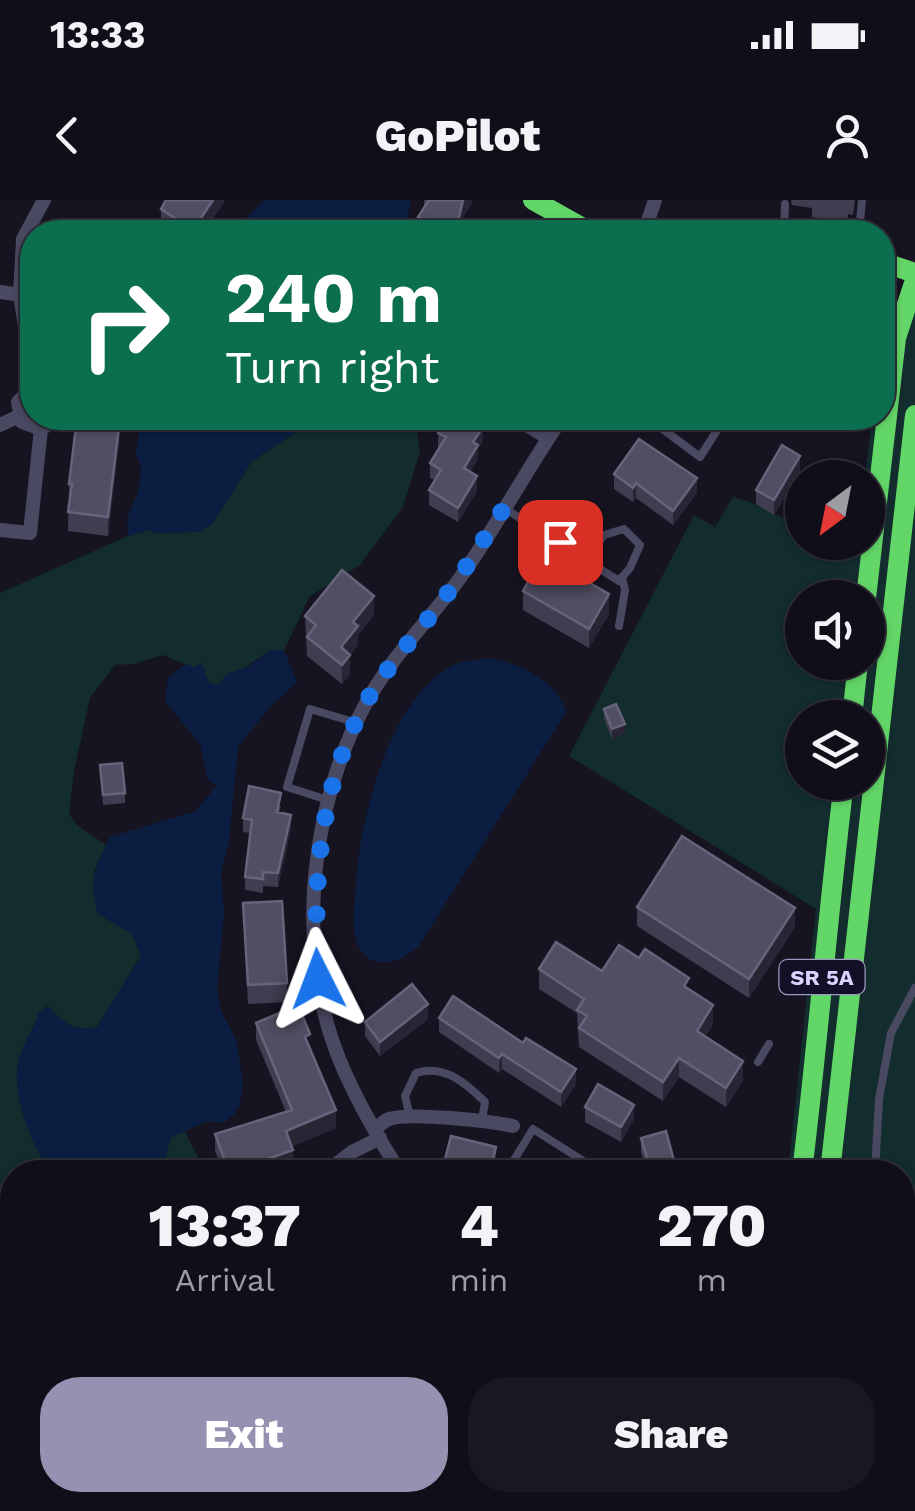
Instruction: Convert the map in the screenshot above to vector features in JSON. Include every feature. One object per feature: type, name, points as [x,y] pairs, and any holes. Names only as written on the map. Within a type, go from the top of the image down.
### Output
[{"type":"main road","points":[[532,200],[568,220]]},
{"type":"main road","points":[[895,347],[915,280]]},
{"type":"main road","name":"SR 5A","points":[[831,1160],[915,415]]},
{"type":"main road","points":[[868,580],[885,430]]},
{"type":"main road","name":"SR 5A","points":[[803,1160],[842,800]]},
{"type":"main road","points":[[827,916],[844,930],[854,956]]},
{"type":"street","points":[[0,292],[20,296]]},
{"type":"street","points":[[0,425],[19,416],[20,400]]},
{"type":"street","points":[[0,530],[30,532],[41,430]]},
{"type":"street","points":[[535,430],[548,438]]},
{"type":"street","points":[[393,1160],[328,1026],[318,979],[318,858],[328,800],[357,723],[393,660],[462,574],[554,430]]},
{"type":"street","points":[[342,1160],[378,1134],[388,1119],[482,1120],[514,1126]]},
{"type":"lane","points":[[784,220],[785,204]]},
{"type":"lane","points":[[664,430],[700,457],[717,430]]},
{"type":"lane","points":[[504,508],[619,581],[640,545],[624,529],[604,534],[587,559]]},
{"type":"lane","points":[[619,626],[625,590],[622,578]]},
{"type":"lane","points":[[328,800],[287,787],[310,708],[357,723]]},
{"type":"lane","points":[[876,1160],[880,1098],[892,1033],[915,988]]},
{"type":"lane","points":[[758,1062],[768,1044]]},
{"type":"lane","points":[[410,1118],[407,1087],[416,1072],[427,1069],[441,1070],[472,1089],[485,1102],[482,1120]]},
{"type":"lane","points":[[514,1160],[533,1129],[582,1160]]},
{"type":"green space","points":[[895,300],[915,302],[915,1160],[789,1160],[816,909],[569,756],[694,515],[715,527],[733,497],[785,519],[785,560],[885,560],[885,460],[867,460],[871,430],[895,430]]},
{"type":"green space","points":[[299,430],[417,430],[420,451],[403,507],[360,565],[310,596],[284,650],[271,650],[218,685],[209,683],[203,671],[162,655],[115,665],[90,698],[69,814],[77,825],[106,845],[94,871],[141,956],[97,1027],[69,1025],[47,1006],[38,1014],[27,1043],[23,1078],[25,1111],[43,1160],[0,1160],[0,593],[150,529],[155,533],[198,532],[212,524],[252,461]]},
{"type":"green space","points":[[184,1129],[199,1160],[164,1160],[171,1137]]},
{"type":"water","points":[[265,200],[411,200],[407,220],[244,220]]},
{"type":"water","points":[[139,430],[299,430],[252,461],[212,524],[198,532],[150,530],[128,536],[127,519],[139,490],[141,465],[136,455]]},
{"type":"water","points":[[271,650],[284,650],[297,682],[269,708],[238,747],[229,841],[221,873],[224,914],[217,988],[221,1011],[236,1039],[243,1082],[240,1104],[223,1123],[208,1121],[171,1137],[164,1160],[43,1160],[29,1133],[17,1086],[21,1052],[38,1014],[48,1006],[69,1025],[97,1027],[141,956],[132,934],[98,914],[93,883],[100,858],[110,837],[196,811],[217,785],[208,780],[200,744],[165,701],[168,678],[185,664],[195,667],[201,662],[209,683],[218,685],[227,674],[248,667]]},
{"type":"water","points":[[490,658],[514,665],[546,683],[566,712],[418,947],[396,960],[371,960],[356,940],[354,909],[364,827],[383,760],[397,728],[435,677],[459,663]]},
{"type":"building","points":[[166,200],[213,200],[200,220],[178,220],[161,209]]},
{"type":"building","points":[[429,200],[463,200],[457,220],[418,217]]},
{"type":"building","points":[[76,430],[119,430],[108,517],[68,512]]},
{"type":"building","points":[[481,430],[473,442],[478,445],[464,468],[477,476],[458,508],[429,490],[441,470],[430,463],[446,437],[438,433]]},
{"type":"building","points":[[639,439],[697,478],[673,511],[636,483],[633,488],[614,474]]},
{"type":"building","points":[[782,445],[800,456],[798,460],[785,460],[785,481],[774,500],[756,490]]},
{"type":"building","points":[[543,556],[609,594],[589,629],[523,591]]},
{"type":"building","points":[[342,570],[374,596],[353,622],[358,626],[341,647],[350,655],[342,665],[307,637],[316,625],[305,616]]},
{"type":"building","points":[[616,704],[625,724],[612,729],[604,709]]},
{"type":"building","points":[[122,763],[125,793],[103,795],[100,765]]},
{"type":"building","points":[[249,786],[281,793],[277,812],[291,815],[278,873],[263,872],[263,879],[245,877],[252,820],[243,818]]},
{"type":"building","points":[[682,836],[795,908],[749,979],[637,907]]},
{"type":"building","points":[[282,901],[287,983],[248,985],[243,903]]},
{"type":"building","points":[[556,942],[602,971],[619,945],[639,958],[645,949],[689,978],[684,986],[713,1005],[697,1031],[743,1061],[726,1088],[679,1058],[663,1082],[579,1028],[587,1016],[577,1010],[584,999],[539,969]]},
{"type":"building","points":[[412,984],[428,1004],[380,1042],[365,1022]]},
{"type":"building","points":[[453,996],[523,1043],[526,1038],[576,1069],[561,1092],[502,1054],[499,1058],[439,1018]]},
{"type":"building","points":[[298,1005],[310,1034],[305,1037],[336,1110],[286,1131],[293,1150],[266,1160],[225,1160],[215,1134],[292,1110],[256,1023]]},
{"type":"building","points":[[598,1084],[634,1105],[621,1127],[585,1107]]},
{"type":"building","points":[[666,1131],[674,1160],[647,1160],[641,1138]]},
{"type":"building","points":[[451,1136],[496,1147],[493,1160],[445,1160]]},
{"type":"traffic: fast","points":[[533,200],[569,220]]},
{"type":"traffic: fast","points":[[895,266],[915,273]]},
{"type":"traffic: fast","points":[[895,347],[915,280]]},
{"type":"traffic: fast","points":[[831,1160],[915,415]]},
{"type":"traffic: fast","points":[[868,580],[885,430]]},
{"type":"traffic: fast","points":[[854,700],[856,680]]},
{"type":"traffic: fast","points":[[803,1160],[842,800]]},
{"type":"route","points":[[318,979],[315,916],[326,808],[340,761],[364,705],[393,660],[462,574],[504,508],[560,542]]}]
